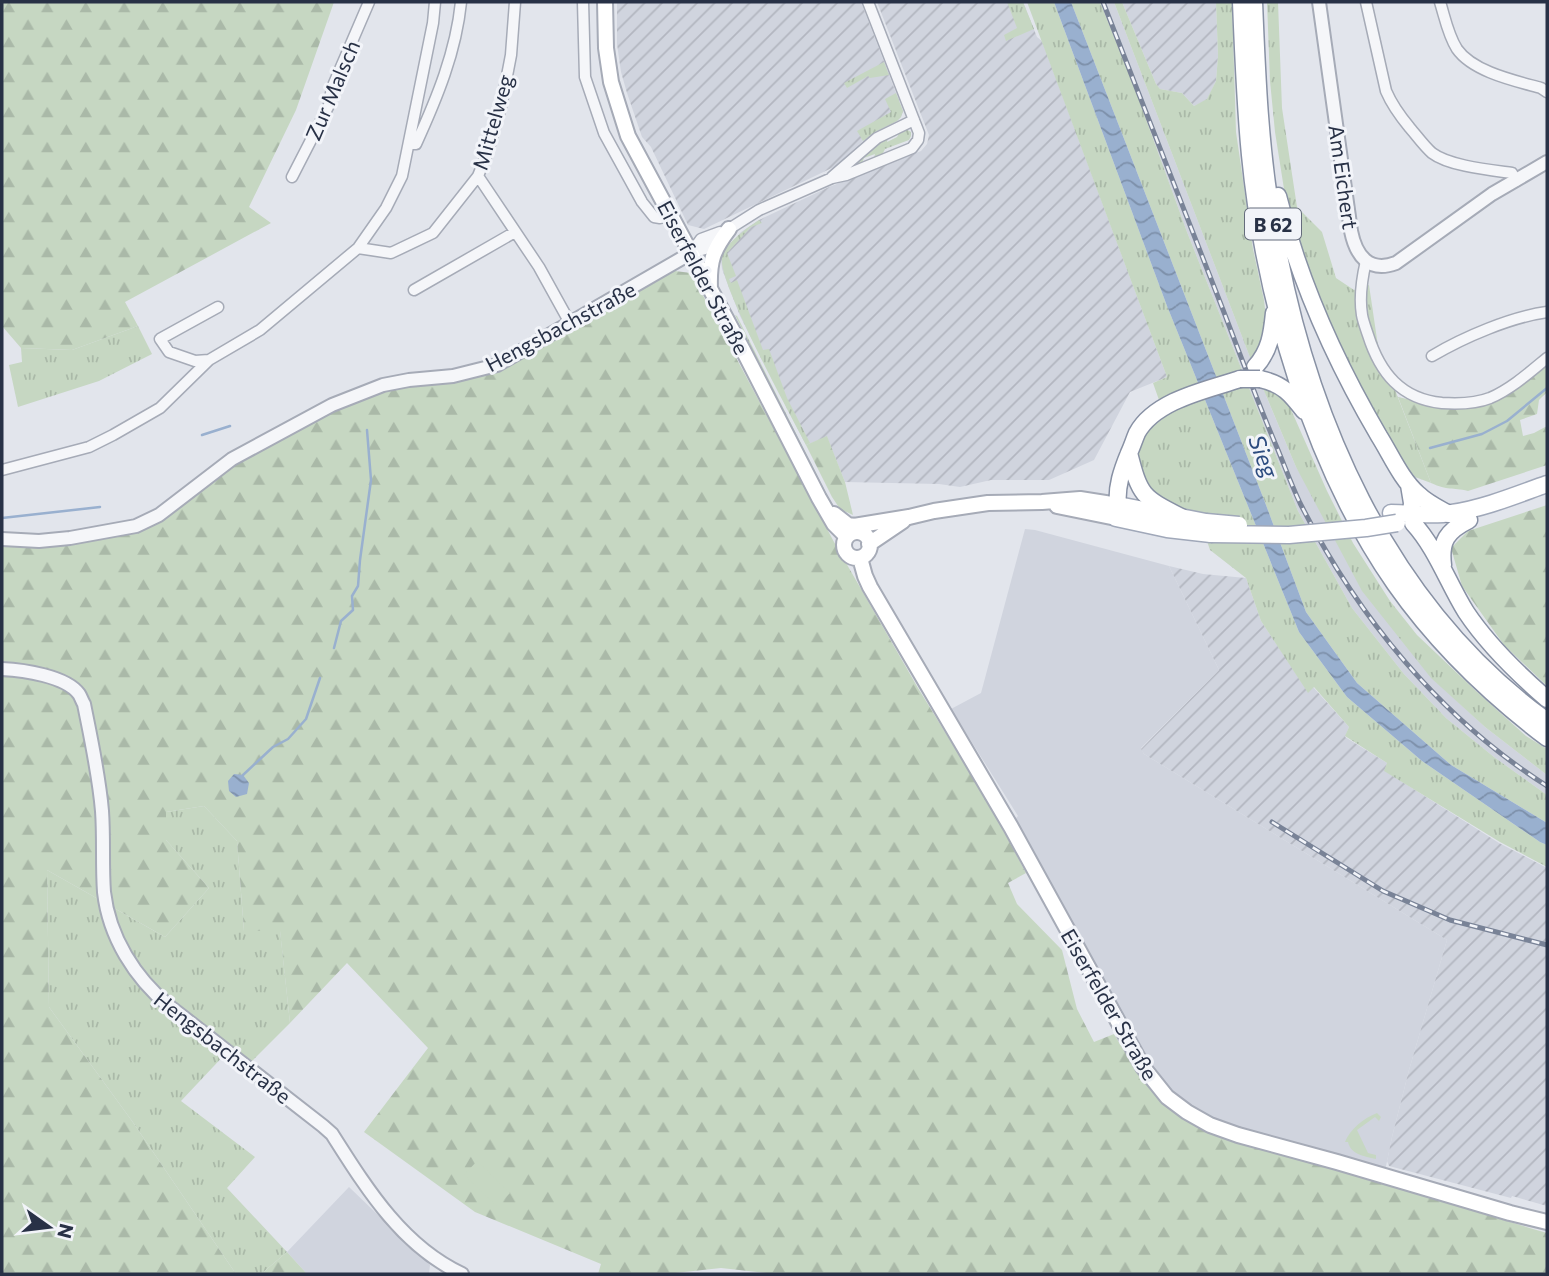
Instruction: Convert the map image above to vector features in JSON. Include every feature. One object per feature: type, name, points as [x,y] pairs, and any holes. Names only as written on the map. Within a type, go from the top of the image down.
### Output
[{"type":"main road","name":"Eiserfelder Straße","points":[[605,2],[606,48],[611,82],[628,135],[819,498],[834,524],[847,537],[845,550],[849,556],[860,558],[870,587],[1011,828],[1143,1067],[1167,1097],[1210,1125],[1547,1222]]},
{"type":"main road","name":"B 62","points":[[1241,2],[1244,86],[1259,224],[1291,358],[1337,480],[1358,522],[1394,582],[1435,636],[1474,677],[1547,738]]},
{"type":"main road","name":"B 62","points":[[1254,2],[1268,191],[1278,250],[1304,355],[1349,476],[1385,544],[1422,599],[1482,667],[1547,721]]},
{"type":"main road","name":"B 62","points":[[1258,83],[1279,201],[1306,289],[1320,321],[1353,389],[1409,485],[1427,502],[1449,514]]},
{"type":"main road","points":[[710,289],[712,256],[729,229]]},
{"type":"main road","name":"B 62","points":[[1258,373],[1270,342],[1275,300]]},
{"type":"main road","name":"B 62","points":[[1117,512],[1126,489],[1129,453],[1138,432],[1151,417],[1177,400],[1258,373]]},
{"type":"main road","name":"B 62","points":[[1258,373],[1289,392],[1313,422]]},
{"type":"main road","points":[[1129,453],[1140,490],[1148,499],[1208,528]]},
{"type":"main road","points":[[819,498],[836,517],[855,526],[988,503],[1080,499],[1167,529],[1208,528],[1289,535],[1366,528],[1403,518],[1449,514],[1485,506],[1547,484]]},
{"type":"main road","name":"B 62","points":[[1403,518],[1412,503],[1409,485]]},
{"type":"main road","points":[[1444,571],[1442,550],[1447,537],[1457,526],[1547,494]]},
{"type":"main road","points":[[1117,512],[1181,517]]},
{"type":"main road","points":[[867,540],[909,517]]},
{"type":"main road","points":[[1403,518],[1446,523],[1469,520]]},
{"type":"main road","points":[[1403,518],[1422,533],[1468,614],[1490,644],[1547,699]]},
{"type":"main road","points":[[847,537],[862,533],[867,540],[868,551],[860,558]]},
{"type":"street","name":"Zur Malsch","points":[[292,177],[329,106],[332,88],[369,2]]},
{"type":"street","points":[[2,470],[89,447],[160,408],[209,360],[260,330],[358,248],[386,208],[402,176],[435,2]]},
{"type":"street","points":[[410,143],[416,144],[448,68],[461,2]]},
{"type":"street","name":"Mittelweg","points":[[358,248],[391,253],[433,233],[478,176],[501,107],[511,55],[515,2]]},
{"type":"street","points":[[583,2],[585,77],[604,133],[642,202],[654,217],[670,215]]},
{"type":"street","points":[[691,253],[705,249],[729,229],[759,210],[915,146],[919,136],[914,120],[867,2]]},
{"type":"street","name":"Am Eichert","points":[[1319,2],[1351,231],[1357,251],[1366,261]]},
{"type":"street","points":[[1366,2],[1386,91],[1396,111],[1433,153],[1444,160],[1512,173],[1516,181]]},
{"type":"street","points":[[1440,2],[1458,51],[1475,65],[1498,76],[1547,92]]},
{"type":"street","points":[[832,178],[871,142],[914,120]]},
{"type":"street","points":[[1547,162],[1492,194],[1396,263],[1381,266],[1366,261],[1361,283],[1362,315],[1382,369],[1395,384],[1417,397],[1461,405],[1488,399],[1508,388],[1547,358]]},
{"type":"street","points":[[1485,169],[1493,183],[1492,194]]},
{"type":"street","points":[[478,176],[539,267],[570,323]]},
{"type":"street","points":[[414,290],[514,232]]},
{"type":"street","name":"Hengsbachstraße","points":[[2,539],[39,541],[70,538],[136,526],[159,515],[232,459],[332,405],[394,382],[453,376],[497,365],[691,253]]},
{"type":"street","points":[[209,360],[195,360],[169,352],[160,339],[218,307]]},
{"type":"street","points":[[1432,356],[1450,345],[1494,327],[1547,312]]},
{"type":"street","name":"Hengsbachstraße","points":[[2,669],[35,673],[64,682],[79,694],[84,704],[102,809],[104,894],[109,918],[132,967],[150,990],[169,1006],[332,1134],[388,1216],[444,1270],[462,1274]]},
{"type":"shaded area","points":[[617,2],[861,2],[903,111],[901,117],[866,138],[836,166],[704,229],[688,225],[651,147],[642,137],[627,93],[617,44]]},
{"type":"shaded area","points":[[877,2],[1023,2],[1037,37],[1042,41],[1167,377],[1130,392],[1094,460],[1049,480],[991,480],[960,487],[845,482],[827,437],[806,445],[740,316],[722,269],[724,251],[741,232],[759,220],[829,187],[921,151],[927,144],[929,135]]},
{"type":"shaded area","points":[[1100,2],[1114,2],[1251,360],[1296,467],[1432,678],[1485,727],[1547,775],[1547,795],[1446,718],[1404,674],[1352,608],[1298,511],[1187,232]]},
{"type":"shaded area","points":[[1122,2],[1216,2],[1216,81],[1207,100],[1194,106],[1182,93],[1160,89]]},
{"type":"shaded area","points":[[1025,529],[1169,566],[1219,670],[1141,748],[1144,754],[1447,940],[1409,1070],[1384,1176],[1238,1135],[1167,1097],[1012,822],[1018,816],[951,709],[981,693]]},
{"type":"shaded area","points":[[1169,566],[1203,574],[1246,578],[1261,621],[1308,692],[1313,687],[1349,727],[1345,737],[1387,763],[1385,771],[1499,843],[1547,868],[1547,1206],[1389,1166],[1387,1161],[1409,1070],[1447,940],[1144,754],[1141,749],[1219,670]]},
{"type":"shaded area","points":[[349,1187],[430,1265],[429,1274],[307,1274],[287,1252]]},
{"type":"green space","points":[[2,2],[334,2],[296,110],[249,207],[271,223],[125,302],[138,326],[72,350],[21,348],[2,326]]},
{"type":"green space","points":[[1007,2],[1023,2],[1034,29],[1006,41],[1004,35],[1017,28]]},
{"type":"green space","points":[[1027,2],[1054,2],[1167,306],[1299,632],[1347,697],[1422,761],[1547,845],[1547,867],[1500,842],[1384,771],[1387,763],[1345,736],[1349,727],[1314,687],[1308,693],[1261,621],[1246,578],[1210,550],[1198,514],[1169,507],[1149,493],[1136,461],[1147,431],[1165,417],[1153,383],[1167,377]]},
{"type":"green space","points":[[1071,2],[1100,2],[1187,232],[1298,511],[1352,608],[1404,674],[1446,718],[1547,795],[1547,823],[1451,765],[1357,683],[1306,612]]},
{"type":"green space","points":[[1114,2],[1122,2],[1156,84],[1160,89],[1182,93],[1194,106],[1207,99],[1216,81],[1216,2],[1232,2],[1236,132],[1267,326],[1261,348],[1251,360]]},
{"type":"green space","points":[[1267,2],[1278,2],[1282,108],[1297,207],[1322,232],[1336,278],[1354,290],[1369,285],[1378,346],[1431,483],[1415,477],[1399,456],[1323,316],[1287,208],[1270,81]]},
{"type":"green space","points":[[884,62],[889,75],[868,76],[847,88],[844,83]]},
{"type":"green space","points":[[896,93],[903,111],[901,117],[863,141],[857,131],[891,112],[885,99]]},
{"type":"green space","points":[[906,129],[911,132],[909,140],[885,149],[881,157],[873,161],[875,154],[864,158],[861,166],[844,172],[889,135],[887,142]]},
{"type":"green space","points":[[759,220],[762,223],[751,227],[727,253],[736,276],[729,279],[731,283],[737,280],[763,350],[769,349],[787,398],[810,443],[806,445],[742,320],[724,271],[722,258],[727,247]]},
{"type":"green space","points":[[675,271],[691,273],[834,542],[989,804],[1026,873],[1008,883],[1017,904],[1062,950],[1077,1009],[1094,1042],[1114,1034],[1157,1096],[1180,1116],[1209,1132],[1240,1144],[1322,1165],[1547,1233],[1547,1274],[775,1274],[721,1268],[666,1274],[598,1274],[601,1264],[475,1212],[364,1132],[428,1048],[347,963],[290,1023],[280,931],[244,931],[237,841],[204,806],[166,812],[166,840],[209,888],[165,937],[47,870],[49,1007],[132,1121],[236,1274],[2,1274],[2,544],[39,546],[122,535],[159,520],[231,465],[338,409],[392,389],[467,379],[508,366]]},
{"type":"green space","points":[[735,315],[828,497],[838,513],[826,496]]},
{"type":"green space","points":[[138,326],[152,354],[99,381],[18,407],[9,365],[22,362],[21,348],[72,350]]},
{"type":"green space","points":[[1547,363],[1547,392],[1539,400],[1537,414],[1520,420],[1523,436],[1547,426],[1547,465],[1468,491],[1431,483],[1398,397],[1446,408],[1476,407],[1513,390]]},
{"type":"green space","points":[[1262,386],[1285,396],[1353,543],[1390,601],[1417,635],[1476,691],[1526,736],[1547,749],[1547,775],[1485,727],[1431,678],[1362,591],[1296,467]]},
{"type":"green space","points":[[827,436],[845,482],[853,515],[840,509],[806,445]]},
{"type":"green space","points":[[1547,505],[1547,686],[1504,645],[1462,586],[1451,548],[1468,531]]},
{"type":"green space","points":[[204,806],[237,841],[244,931],[280,930],[290,1023],[251,1062],[229,1050],[181,1101],[255,1157],[227,1188],[287,1252],[261,1274],[236,1274],[132,1121],[49,1007],[47,870],[165,937],[209,888],[166,840],[166,812]]},
{"type":"green space","points":[[1377,1113],[1381,1117],[1379,1121],[1375,1117],[1357,1130],[1368,1153],[1376,1155],[1376,1159],[1355,1152],[1348,1142],[1345,1142],[1358,1124]]},
{"type":"green space","points":[[477,1161],[510,1193],[497,1206],[464,1175]]},
{"type":"green space","points":[[287,1252],[307,1274],[261,1274]]},
{"type":"water","points":[[1054,2],[1071,2],[1306,612],[1357,683],[1451,765],[1547,823],[1547,845],[1422,761],[1347,697],[1299,632],[1167,306]]},
{"type":"water","points":[[234,774],[243,775],[249,783],[247,794],[236,797],[229,791],[228,781]]},
{"type":"waterway","points":[[1430,448],[1482,434],[1507,421],[1547,388]]},
{"type":"waterway","points":[[202,435],[230,426]]},
{"type":"waterway","points":[[334,648],[341,621],[353,610],[352,596],[358,586],[371,480],[367,430]]},
{"type":"waterway","points":[[2,518],[100,507]]},
{"type":"waterway","points":[[243,775],[273,747],[288,739],[306,719],[320,678]]},
{"type":"railway","points":[[1103,2],[1297,497],[1323,545],[1375,624],[1437,696],[1471,729],[1547,786]]},
{"type":"railway","points":[[1272,822],[1383,891],[1450,920],[1547,945]]},
{"type":"water label","name":"Sieg","points":[[1264,456]]}]
